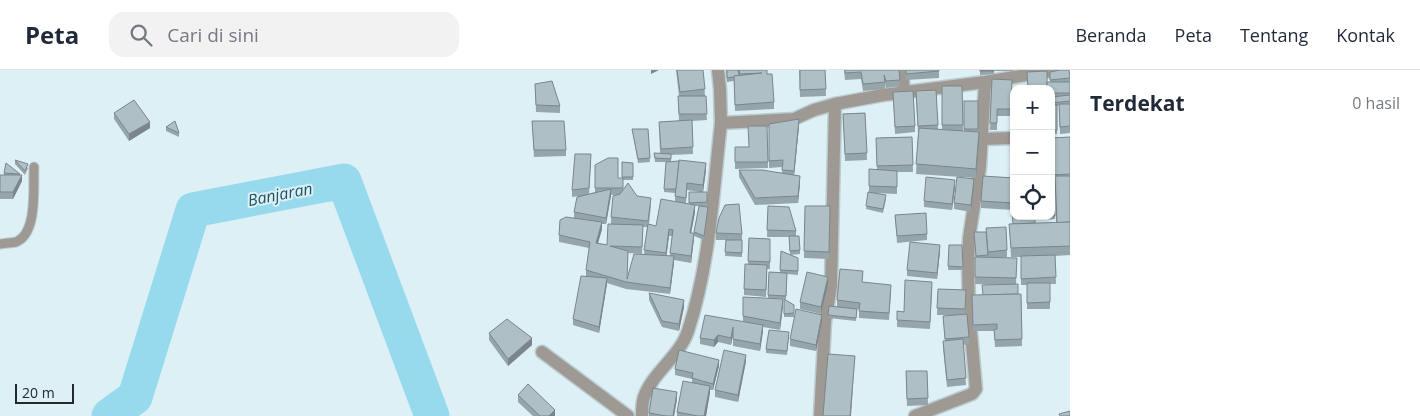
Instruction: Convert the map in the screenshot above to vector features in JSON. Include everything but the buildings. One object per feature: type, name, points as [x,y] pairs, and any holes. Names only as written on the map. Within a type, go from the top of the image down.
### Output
[{"type":"street","points":[[642,416],[644,395],[683,342],[688,332],[701,283],[721,123],[718,70]]},
{"type":"street","points":[[902,70],[904,92]]},
{"type":"street","points":[[721,123],[794,119],[814,110],[835,104],[1056,70]]},
{"type":"street","points":[[915,416],[972,394],[976,389],[968,296],[968,264],[969,238],[980,167],[985,82]]},
{"type":"street","points":[[820,416],[826,315],[831,286],[835,104]]},
{"type":"street","points":[[982,139],[1010,138]]},
{"type":"street","points":[[542,352],[628,416]]},
{"type":"lane","points":[[0,244],[16,242],[26,234],[31,224],[34,167]]},
{"type":"waterway","name":"Banjaran","points":[[109,416],[135,397],[193,210],[344,181],[432,416]]}]
